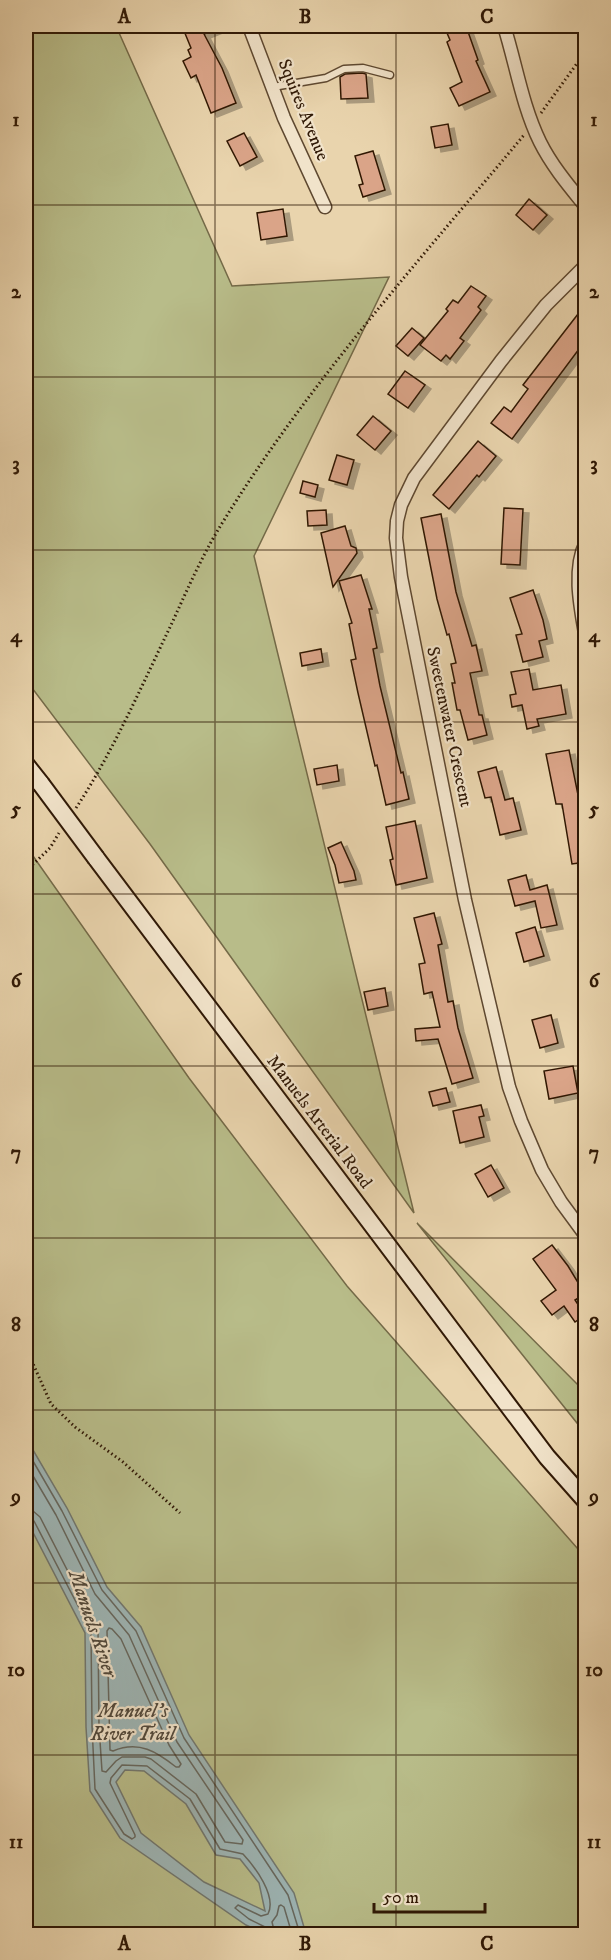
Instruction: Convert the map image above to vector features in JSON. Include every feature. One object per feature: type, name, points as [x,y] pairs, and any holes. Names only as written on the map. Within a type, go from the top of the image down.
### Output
[{"type":"main road","name":"Manuels Arterial Road","points":[[26,765],[540,1448],[585,1501]]},
{"type":"street","name":"Squires Avenue","points":[[249,26],[284,118],[325,207]]},
{"type":"street","points":[[504,26],[533,125],[547,154],[585,207]]},
{"type":"street","name":"Sweetenwater Crescent","points":[[585,265],[546,305],[501,361],[414,478],[401,505],[396,537],[401,577],[465,900],[509,1087],[520,1121],[542,1170],[585,1236]]},
{"type":"street","points":[[585,542],[580,568],[585,639]]},
{"type":"lane","points":[[273,87],[326,78],[344,69],[363,68],[390,75]]},
{"type":"path","points":[[75,810],[92,784],[157,655],[194,574],[220,526],[252,478],[307,399],[411,270],[533,125],[585,51]]},
{"type":"path","points":[[26,871],[50,848],[62,829]]},
{"type":"path","points":[[26,1348],[51,1404],[75,1427],[123,1462],[180,1513]]},
{"type":"green space","points":[[26,26],[116,26],[232,286],[389,277],[254,556],[414,1213],[150,844],[26,680]]},
{"type":"green space","points":[[26,846],[189,1078],[347,1286],[585,1557],[585,1934],[26,1934]]},
{"type":"green space","points":[[417,1223],[585,1392],[585,1433]]},
{"type":"water","name":"Manuel's River Trail","points":[[26,1438],[67,1508],[107,1587],[141,1627],[189,1735],[294,1893],[306,1934],[266,1934],[246,1925],[120,1838],[90,1791],[86,1727],[85,1633],[26,1519]],"holes":[[[125,1770],[144,1771],[186,1804],[216,1855],[240,1859],[259,1883],[265,1911],[204,1882],[141,1833],[116,1782]]]},
{"type":"building","points":[[182,26],[224,26],[204,34],[222,68],[236,103],[211,113],[196,75],[191,78],[183,61],[191,57],[188,50],[191,48]]},
{"type":"building","points":[[444,26],[466,26],[478,60],[476,61],[490,92],[459,106],[450,88],[462,82],[447,42],[450,40]]},
{"type":"building","points":[[345,74],[366,74],[368,98],[341,99],[340,77]]},
{"type":"building","points":[[448,124],[452,145],[435,148],[431,127]]},
{"type":"building","points":[[244,133],[257,157],[240,166],[227,141]]},
{"type":"building","points":[[373,151],[385,190],[363,197],[359,185],[363,184],[355,156]]},
{"type":"building","points":[[529,199],[547,215],[533,230],[516,215]]},
{"type":"building","points":[[283,209],[287,236],[261,240],[257,213]]},
{"type":"building","points":[[471,286],[486,296],[478,307],[481,310],[460,338],[464,341],[450,359],[446,355],[441,361],[420,345],[448,311],[446,309],[453,300],[458,303]]},
{"type":"building","points":[[585,305],[585,341],[512,439],[491,423],[504,407],[511,412],[528,389],[523,385]]},
{"type":"building","points":[[412,328],[424,338],[408,356],[396,346]]},
{"type":"building","points":[[405,371],[425,385],[408,408],[388,394]]},
{"type":"building","points":[[373,416],[391,431],[375,450],[357,435]]},
{"type":"building","points":[[478,441],[496,456],[449,509],[433,495]]},
{"type":"building","points":[[337,455],[354,460],[347,485],[329,480]]},
{"type":"building","points":[[303,481],[318,485],[315,497],[300,493]]},
{"type":"building","points":[[504,508],[523,509],[520,565],[501,564]]},
{"type":"building","points":[[326,510],[327,525],[308,526],[307,511]]},
{"type":"building","points":[[441,514],[456,592],[472,646],[476,645],[482,671],[470,673],[479,715],[482,715],[487,735],[468,740],[460,710],[457,710],[451,664],[456,663],[437,599],[421,518]]},
{"type":"building","points":[[345,526],[351,546],[356,548],[357,553],[333,587],[321,533]]},
{"type":"building","points":[[361,575],[372,609],[369,609],[377,648],[373,649],[380,686],[409,799],[386,805],[351,660],[356,659],[349,624],[352,623],[339,581]]},
{"type":"building","points":[[533,590],[547,639],[539,641],[543,657],[523,662],[516,635],[522,634],[510,598]]},
{"type":"building","points":[[321,649],[323,662],[302,666],[300,653]]},
{"type":"building","points":[[529,669],[533,690],[561,685],[566,714],[537,719],[539,726],[527,729],[522,705],[512,707],[510,695],[516,694],[511,672]]},
{"type":"building","points":[[569,750],[579,800],[585,799],[585,862],[572,864],[562,804],[556,804],[546,754]]},
{"type":"building","points":[[337,765],[339,781],[317,785],[314,769]]},
{"type":"building","points":[[496,767],[505,800],[513,798],[521,830],[500,835],[491,797],[485,798],[478,772]]},
{"type":"building","points":[[415,821],[427,878],[396,885],[386,827]]},
{"type":"building","points":[[341,842],[356,880],[339,883],[328,848]]},
{"type":"building","points":[[526,875],[530,890],[547,885],[557,925],[541,928],[535,901],[515,906],[508,880]]},
{"type":"building","points":[[434,913],[442,944],[438,945],[448,1002],[453,1001],[458,1028],[473,1078],[452,1084],[438,1039],[416,1041],[415,1029],[440,1027],[432,992],[424,994],[419,964],[425,963],[414,918]]},
{"type":"building","points":[[535,927],[544,956],[524,962],[516,933]]},
{"type":"building","points":[[385,988],[388,1006],[368,1010],[364,992]]},
{"type":"building","points":[[551,1015],[558,1043],[540,1048],[532,1020]]},
{"type":"building","points":[[573,1066],[578,1093],[549,1099],[544,1071]]},
{"type":"building","points":[[446,1088],[450,1102],[433,1106],[429,1092]]},
{"type":"building","points":[[481,1105],[484,1116],[479,1117],[484,1137],[460,1143],[453,1111]]},
{"type":"building","points":[[491,1165],[504,1188],[488,1197],[475,1174]]},
{"type":"building","points":[[552,1245],[585,1294],[575,1300],[585,1315],[575,1322],[564,1306],[552,1315],[541,1301],[556,1290],[533,1259]]},
{"type":"water label","name":"Manuels River","points":[[92,1624]]}]
